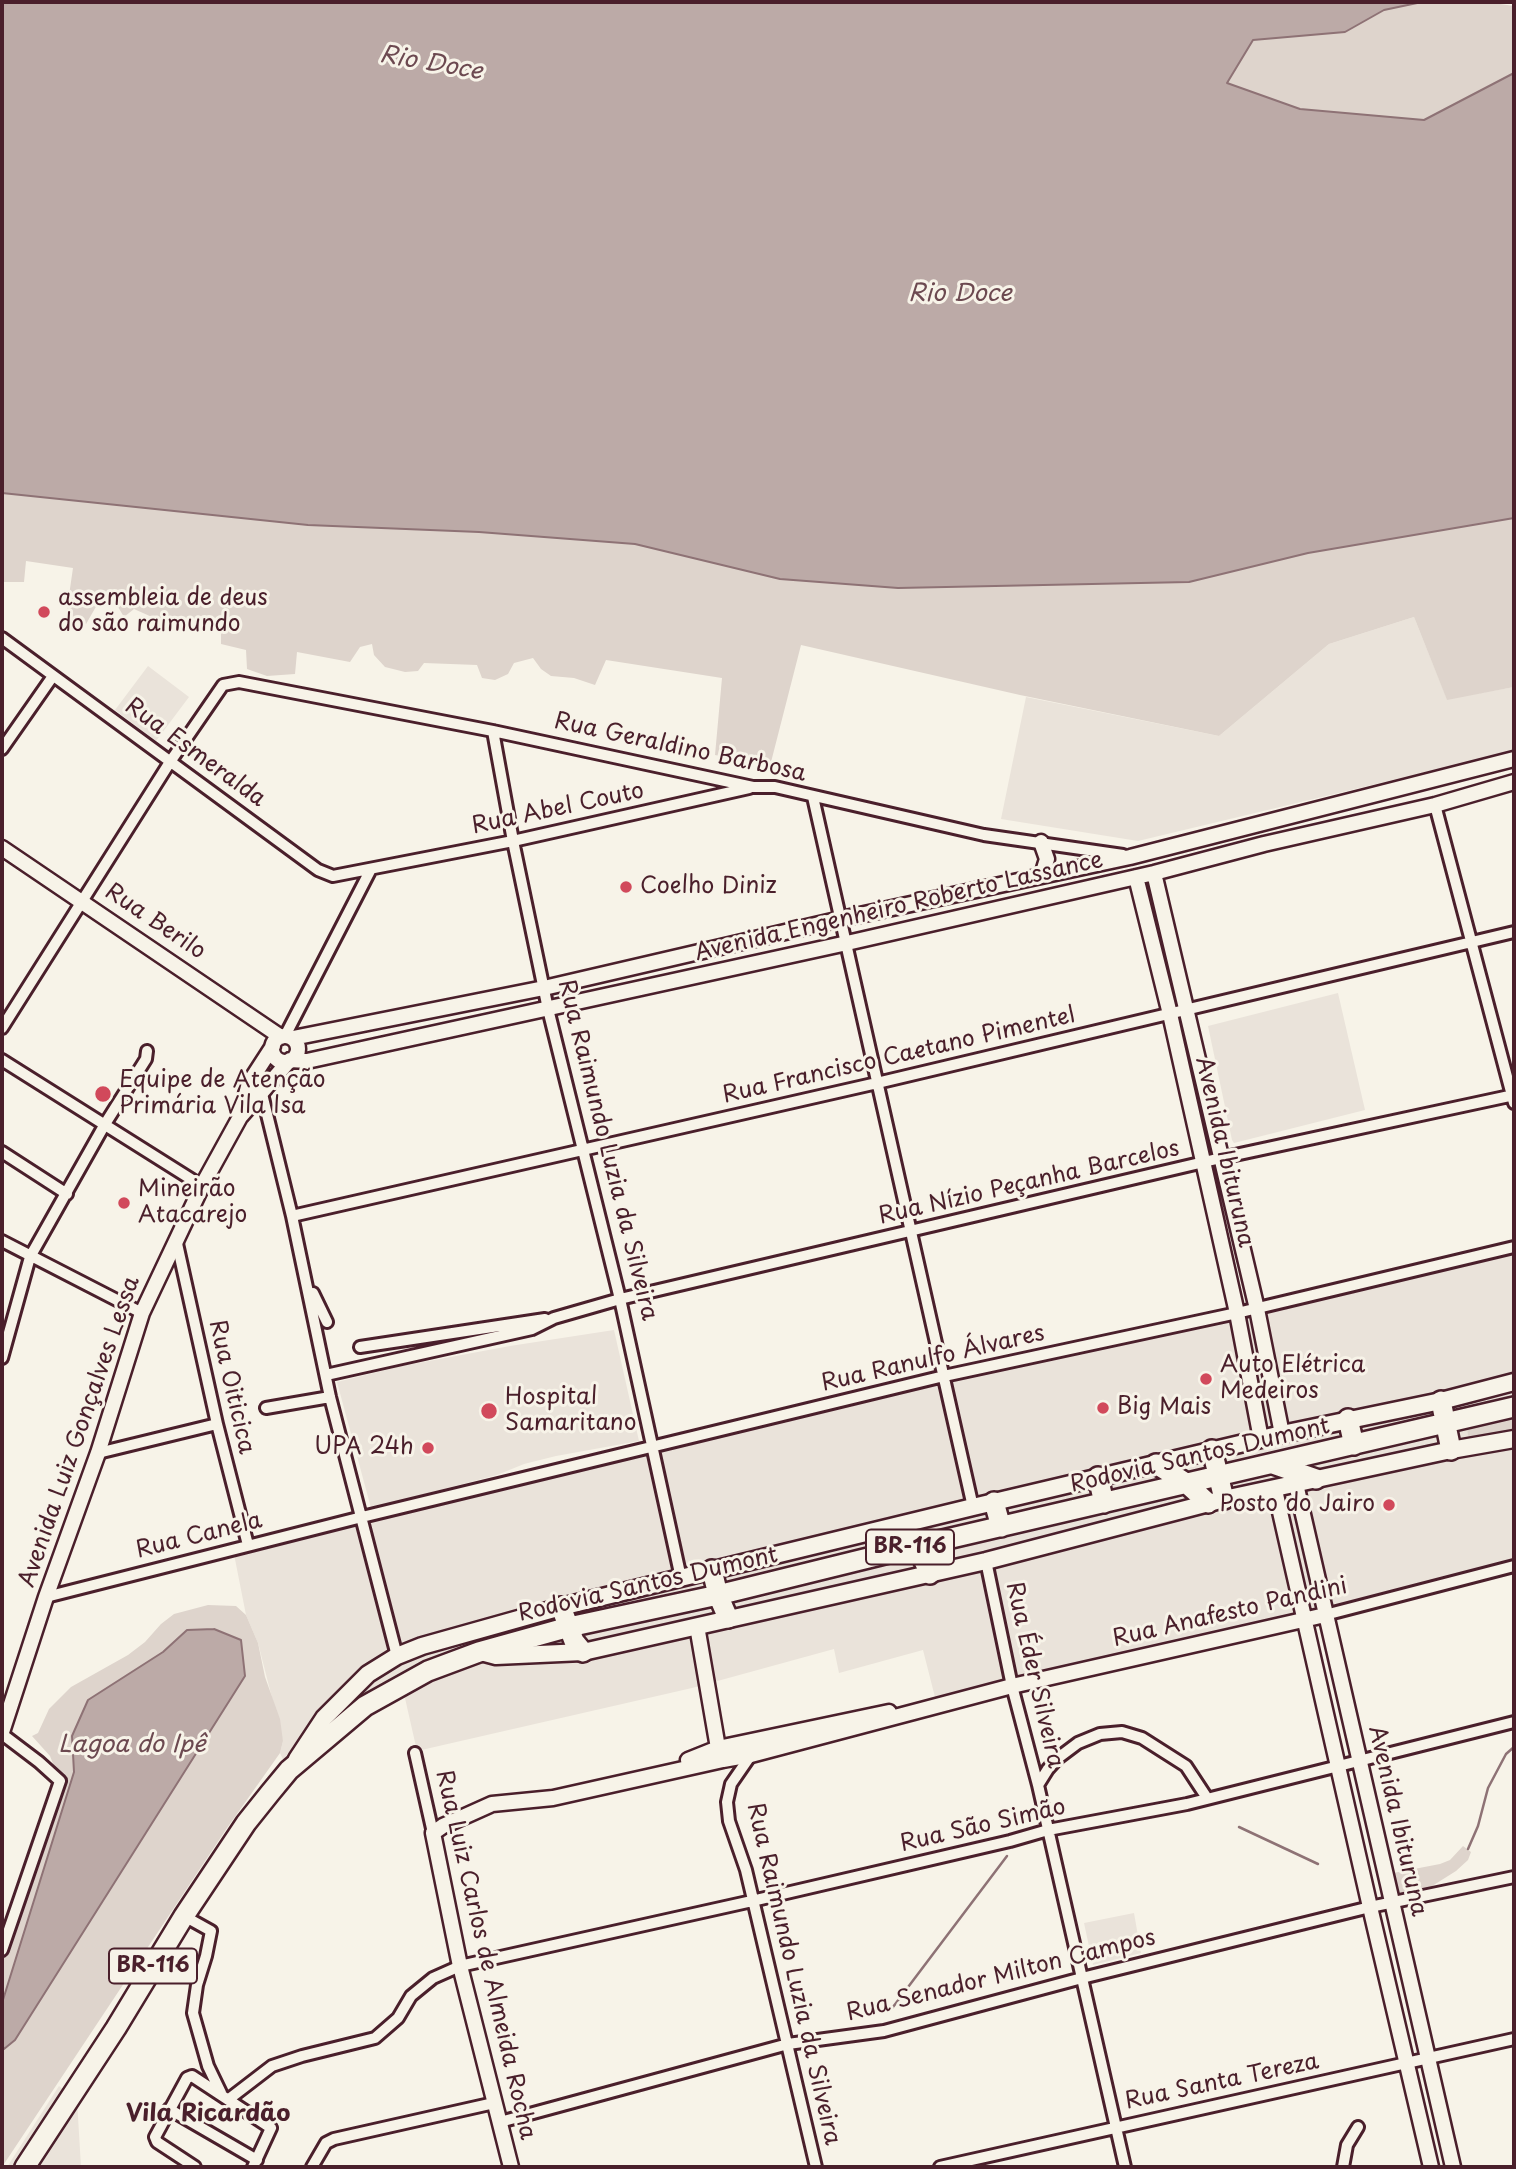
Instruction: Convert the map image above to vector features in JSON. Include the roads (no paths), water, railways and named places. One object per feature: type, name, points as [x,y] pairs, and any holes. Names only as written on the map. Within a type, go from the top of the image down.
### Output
[{"type":"highway","points":[[1441,1401],[1451,1450]]},
{"type":"highway","name":"Rodovia Santos Dumont","points":[[28,2166],[184,1916],[246,1823],[289,1770],[336,1729],[374,1700],[428,1671],[479,1652],[569,1627],[718,1595],[1514,1407]]},
{"type":"highway","points":[[1348,1419],[1354,1445]]},
{"type":"highway","points":[[1156,1464],[1216,1501],[1217,1476],[1212,1450]]},
{"type":"highway","points":[[1272,1464],[1316,1479]]},
{"type":"highway","points":[[1098,1477],[1104,1503]]},
{"type":"highway","points":[[994,1502],[1001,1527]]},
{"type":"highway","points":[[917,1546],[930,1574]]},
{"type":"highway","points":[[712,1570],[718,1595],[729,1618]]},
{"type":"highway","points":[[561,1608],[574,1641],[583,1652]]},
{"type":"main road","points":[[289,1770],[324,1717],[368,1674],[397,1656],[454,1637],[712,1570],[973,1507],[1514,1382]]},
{"type":"main road","points":[[479,1652],[496,1656],[583,1652],[986,1561],[1216,1501],[1514,1439]]},
{"type":"street","name":"Rua Esmeralda","points":[[2,638],[318,870],[333,876],[372,869]]},
{"type":"street","points":[[2,750],[54,676]]},
{"type":"street","name":"Rua Geraldino Barbosa","points":[[170,762],[222,685],[239,682],[493,731],[753,787],[775,787],[984,835],[1130,856]]},
{"type":"street","name":"Rua Raimundo Luzia da Silveira","points":[[493,731],[548,1009],[620,1299],[681,1578]]},
{"type":"street","name":"Avenida Engenheiro Roberto Lassance","points":[[283,1039],[544,988],[1130,856],[1514,759]]},
{"type":"street","points":[[2,1028],[170,762]]},
{"type":"street","name":"Avenida Engenheiro Roberto Lassance","points":[[290,1061],[307,1061],[847,943],[1154,873],[1264,844],[1435,805],[1514,782]]},
{"type":"street","name":"Rua Abel Couto","points":[[372,869],[513,841],[753,787]]},
{"type":"street","points":[[813,797],[973,1507]]},
{"type":"street","points":[[1435,805],[1514,1098]]},
{"type":"street","points":[[1258,824],[1264,844]]},
{"type":"street","points":[[1041,842],[1047,859],[1042,874]]},
{"type":"street","name":"Rua Berilo","points":[[2,848],[283,1039],[277,1058],[290,1061]]},
{"type":"street","points":[[290,1061],[296,1056],[298,1048],[283,1039],[372,869]]},
{"type":"street","name":"Avenida Ibituruna","points":[[1154,873],[1257,1309],[1282,1434]]},
{"type":"street","name":"Avenida Ibituruna","points":[[1136,877],[1170,1014],[1237,1313],[1261,1439]]},
{"type":"street","name":"Rua Francisco Caetano Pimentel","points":[[292,1216],[877,1083],[1514,932]]},
{"type":"street","points":[[409,1016],[414,1038]]},
{"type":"street","name":"Avenida Luiz Gonçalves Lessa","points":[[2,1733],[46,1597],[98,1453],[142,1313],[202,1186],[240,1117],[249,1083],[283,1039]]},
{"type":"street","points":[[2,1358],[30,1257],[105,1124],[146,1059],[146,1051]]},
{"type":"street","points":[[2,1060],[202,1186]]},
{"type":"street","name":"Avenida Luiz Gonçalves Lessa","points":[[240,1117],[290,1061]]},
{"type":"street","points":[[262,1094],[292,1216],[330,1397],[397,1656]]},
{"type":"street","name":"Rua Nízio Peçanha Barcelos","points":[[360,1347],[554,1318],[620,1299],[1221,1158],[1514,1098]]},
{"type":"street","points":[[2,1152],[67,1195]]},
{"type":"street","name":"Rua Oiticica","points":[[176,1239],[217,1424],[248,1545]]},
{"type":"street","points":[[2,1241],[142,1313]]},
{"type":"street","name":"Rua Ranulfo Álvares","points":[[362,1517],[944,1376],[1257,1309],[1514,1247]]},
{"type":"street","points":[[303,1268],[327,1322]]},
{"type":"street","name":"Rua Nízio Peçanha Barcelos","points":[[326,1375],[532,1329],[554,1318]]},
{"type":"street","points":[[266,1408],[330,1397]]},
{"type":"street","points":[[98,1453],[217,1424]]},
{"type":"street","name":"Avenida Ibituruna","points":[[1296,1484],[1453,2167]]},
{"type":"street","name":"Avenida Ibituruna","points":[[1275,1490],[1432,2167]]},
{"type":"street","name":"Rua Canela","points":[[46,1597],[362,1517]]},
{"type":"street","name":"Rua Éder Silveira","points":[[986,1561],[1012,1686],[1038,1785],[1125,2167]]},
{"type":"street","name":"Rua Anafesto Pandini","points":[[433,1833],[492,1804],[553,1798],[751,1755],[1012,1686],[1325,1615],[1514,1566]]},
{"type":"street","points":[[696,1626],[718,1748]]},
{"type":"street","name":"Rua Anafesto Pandini","points":[[641,1779],[718,1748],[871,1714],[956,1702]]},
{"type":"street","name":"Rua São Simão","points":[[226,2097],[272,2066],[375,2038],[398,2018],[411,1996],[433,1978],[460,1966],[752,1901],[1048,1830],[1187,1804],[1514,1722]]},
{"type":"street","points":[[1038,1785],[1053,1763],[1078,1744],[1100,1734],[1122,1732],[1142,1738],[1186,1766],[1207,1798]]},
{"type":"street","points":[[2,1733],[60,1782],[2,1950]]},
{"type":"street","name":"Rua Luiz Carlos de Almeida Rocha","points":[[415,1753],[460,1966],[511,2167]]},
{"type":"street","name":"Rua Raimundo Luzia da Silveira","points":[[751,1755],[731,1784],[727,1802],[729,1821],[746,1870],[816,2167]]},
{"type":"street","name":"Rua Senador Milton Campos","points":[[500,2122],[788,2044],[884,2031],[1082,1978],[1370,1907],[1514,1877]]},
{"type":"street","points":[[184,1916],[211,1931],[193,2013],[208,2066],[226,2097]]},
{"type":"street","name":"Rua Santa Tereza","points":[[940,2167],[1514,2039]]},
{"type":"street","points":[[169,2109],[255,2163],[271,2128],[194,2076],[187,2078],[169,2109],[155,2135],[156,2141],[195,2167]]},
{"type":"street","points":[[315,2166],[326,2143],[334,2139],[494,2103]]},
{"type":"street","points":[[1343,2167],[1347,2145],[1359,2127]]},
{"type":"water","name":"Rio Doce","points":[[2,2],[1422,2],[1384,10],[1345,32],[1253,40],[1227,83],[1300,109],[1424,120],[1514,73],[1514,518],[1308,553],[1189,582],[898,588],[780,579],[635,544],[479,532],[308,525],[2,493]]},
{"type":"water","name":"Lagoa do Ipê","points":[[214,1629],[241,1640],[245,1676],[15,2040],[4,2049],[2,2003],[74,1772],[72,1736],[88,1700],[163,1652],[187,1630]]},
{"type":"waterway","points":[[1468,1849],[1478,1826],[1488,1788],[1506,1754],[1514,1747]]},
{"type":"waterway","points":[[1239,1827],[1318,1864]]},
{"type":"waterway","points":[[890,2011],[1007,1856]]},
{"type":"place","name":"assembleia de deus do são raimundo","points":[[44,612]]},
{"type":"place","name":"Coelho Diniz","points":[[626,887]]},
{"type":"place","name":"Equipe de Atenção Primária Vila Isa","points":[[103,1094]]},
{"type":"place","name":"Mineirão Atacarejo","points":[[124,1203]]},
{"type":"place","name":"Auto Elétrica Medeiros","points":[[1206,1379]]},
{"type":"place","name":"Big Mais","points":[[1103,1408]]},
{"type":"place","name":"Hospital Samaritano","points":[[489,1411]]},
{"type":"place","name":"UPA 24h","points":[[428,1448]]},
{"type":"place","name":"Posto do Jairo","points":[[1389,1505]]},
{"type":"district","name":"Vila Ricardão","points":[[208,2114]]}]
